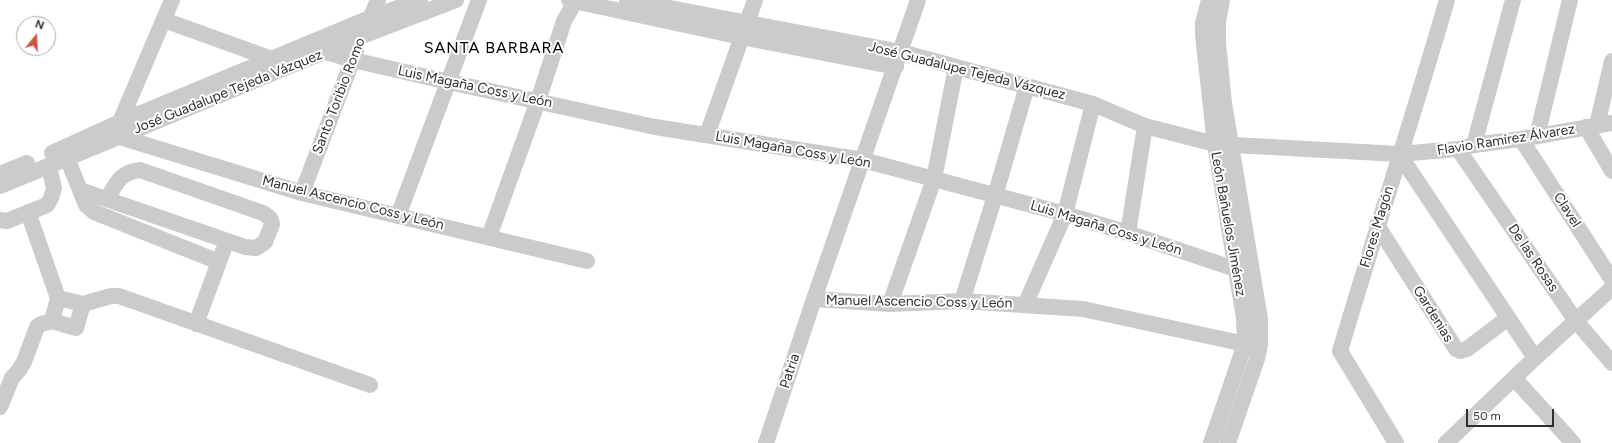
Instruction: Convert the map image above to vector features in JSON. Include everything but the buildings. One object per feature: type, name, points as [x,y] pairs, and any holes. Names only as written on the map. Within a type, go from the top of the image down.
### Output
[{"type":"street","points":[[120,129],[172,0]]},
{"type":"street","name":"Santo Toribio Romo","points":[[302,193],[362,36],[378,0]]},
{"type":"street","name":"José Guadalupe Tejeda Vázquez","points":[[0,174],[66,153],[272,59],[370,18],[420,0]]},
{"type":"street","name":"José Guadalupe Tejeda Vázquez","points":[[120,129],[326,52],[362,36],[456,0]]},
{"type":"street","points":[[398,216],[479,0]]},
{"type":"street","points":[[489,237],[538,101],[571,0]]},
{"type":"street","name":"José Guadalupe Tejeda Vázquez","points":[[571,0],[744,30],[901,52],[1093,104],[1145,126],[1215,144],[1231,146]]},
{"type":"street","name":"José Guadalupe Tejeda Vázquez","points":[[627,0],[896,67]]},
{"type":"street","points":[[707,135],[755,0]]},
{"type":"street","name":"Patria","points":[[766,443],[918,0]]},
{"type":"street","name":"León Bañuelos Jiménez","points":[[1209,0],[1211,23],[1218,43],[1224,103],[1260,319],[1253,344],[1211,443]]},
{"type":"street","name":"León Bañuelos Jiménez","points":[[1222,0],[1211,23],[1203,35],[1215,144],[1244,318],[1257,359],[1228,443]]},
{"type":"street","name":"Flores Magón","points":[[1396,443],[1340,351],[1377,225],[1414,111],[1447,0]]},
{"type":"street","points":[[1474,145],[1513,0]]},
{"type":"street","points":[[1529,137],[1570,0]]},
{"type":"street","points":[[164,20],[272,59]]},
{"type":"street","name":"Luis Magaña Coss y León","points":[[326,52],[353,60],[449,82],[655,127],[863,160],[1128,232],[1253,275]]},
{"type":"street","points":[[1612,61],[1598,125],[1612,171]]},
{"type":"street","points":[[890,304],[934,179],[956,67]]},
{"type":"street","points":[[962,300],[996,196],[1027,86]]},
{"type":"street","points":[[1025,305],[1065,214],[1093,104]]},
{"type":"street","name":"Flavio Ramírez Álvarez","points":[[1231,146],[1399,154],[1458,149],[1474,145],[1598,125]]},
{"type":"street","points":[[1128,232],[1145,126]]},
{"type":"street","name":"Manuel Ascencio Coss y León","points":[[120,129],[302,193],[588,262]]},
{"type":"street","name":"Clavel","points":[[1529,137],[1612,280]]},
{"type":"street","name":"De las Rosas","points":[[1458,149],[1576,321],[1612,363]]},
{"type":"street","points":[[66,153],[86,205],[94,212],[219,262]]},
{"type":"street","name":"José Guadalupe Tejeda Vázquez","points":[[0,186],[49,166],[66,153]]},
{"type":"street","points":[[1399,154],[1535,358]]},
{"type":"street","points":[[0,220],[7,221],[47,205],[54,188],[49,166]]},
{"type":"street","points":[[80,190],[245,246],[256,248],[265,242],[272,224],[270,218],[263,213],[140,170],[128,172],[120,179],[107,199]]},
{"type":"street","points":[[28,212],[58,298],[52,321]]},
{"type":"street","name":"Gardenias","points":[[1377,225],[1456,349],[1461,351],[1466,349],[1508,318]]},
{"type":"street","points":[[196,324],[227,240]]},
{"type":"street","points":[[1446,443],[1535,358],[1612,288]]},
{"type":"street","points":[[58,298],[83,304],[111,296],[119,296],[370,385]]},
{"type":"street","name":"Manuel Ascencio Coss y León","points":[[814,300],[890,304],[962,300],[1083,309],[1253,344]]},
{"type":"street","points":[[0,407],[12,378],[24,362],[37,327],[41,324],[52,321],[76,328],[83,304]]},
{"type":"street","points":[[1514,378],[1572,443]]},
{"type":"district","name":"SANTA BARBARA","points":[[494,48]]}]
